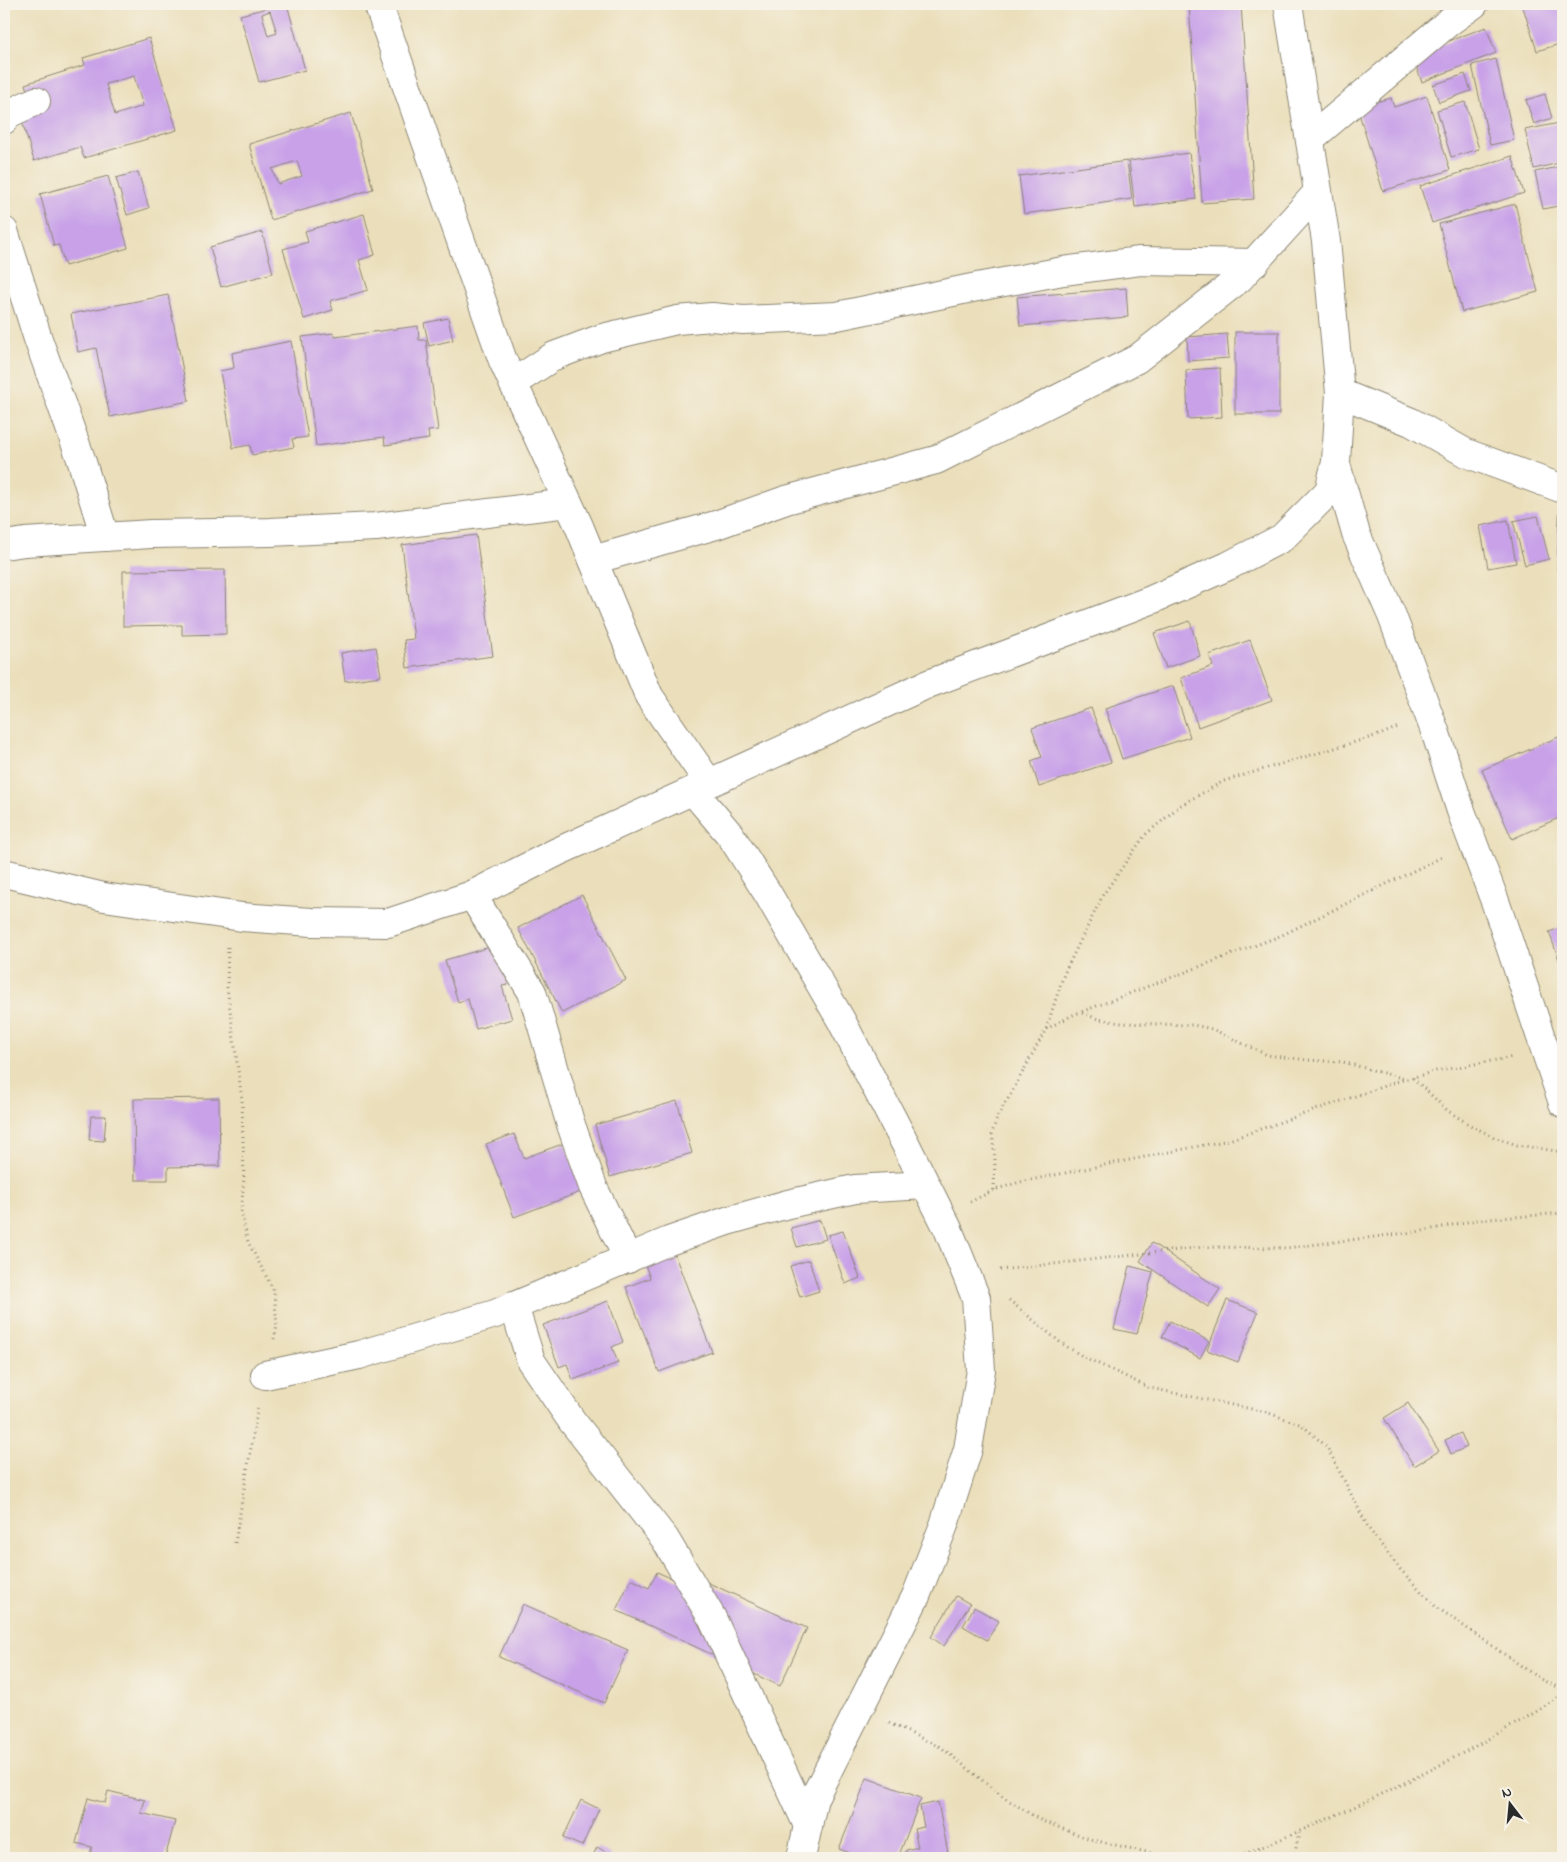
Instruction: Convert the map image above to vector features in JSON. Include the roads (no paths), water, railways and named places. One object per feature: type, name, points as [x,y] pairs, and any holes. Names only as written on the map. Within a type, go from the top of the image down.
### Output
[{"type":"street","points":[[378,4],[499,352],[593,560],[649,696],[701,787],[768,894],[841,1020],[948,1229],[975,1274],[981,1370],[968,1449],[944,1525],[916,1596],[814,1798],[801,1858]]},
{"type":"street","points":[[4,873],[104,897],[242,917],[312,922],[388,923],[472,895],[557,852],[928,684],[1151,600],[1228,566],[1282,538],[1329,491],[1336,462],[1340,393],[1326,242],[1288,4]]},
{"type":"street","points":[[1310,139],[1450,21],[1474,4]]},
{"type":"street","points":[[4,120],[8,114],[36,102]]},
{"type":"street","points":[[593,560],[716,525],[786,500],[936,460],[1136,359],[1239,280],[1318,192]]},
{"type":"street","points":[[4,230],[38,338],[78,450],[105,537]]},
{"type":"street","points":[[513,382],[554,356],[602,338],[677,320],[712,317],[743,320],[837,316],[1053,273],[1140,262],[1255,263]]},
{"type":"street","points":[[1340,393],[1411,422],[1466,453],[1563,489]]},
{"type":"street","points":[[1336,462],[1356,534],[1392,616],[1428,713],[1563,1102]]},
{"type":"street","points":[[4,545],[151,534],[270,532],[376,526],[568,503]]},
{"type":"street","points":[[472,895],[532,992],[570,1122],[593,1187],[628,1259]]},
{"type":"street","points":[[265,1375],[359,1355],[486,1317],[669,1241],[727,1221],[788,1204],[855,1189],[925,1185]]},
{"type":"street","points":[[514,1306],[531,1361],[572,1421],[665,1539],[712,1618],[808,1826]]}]
